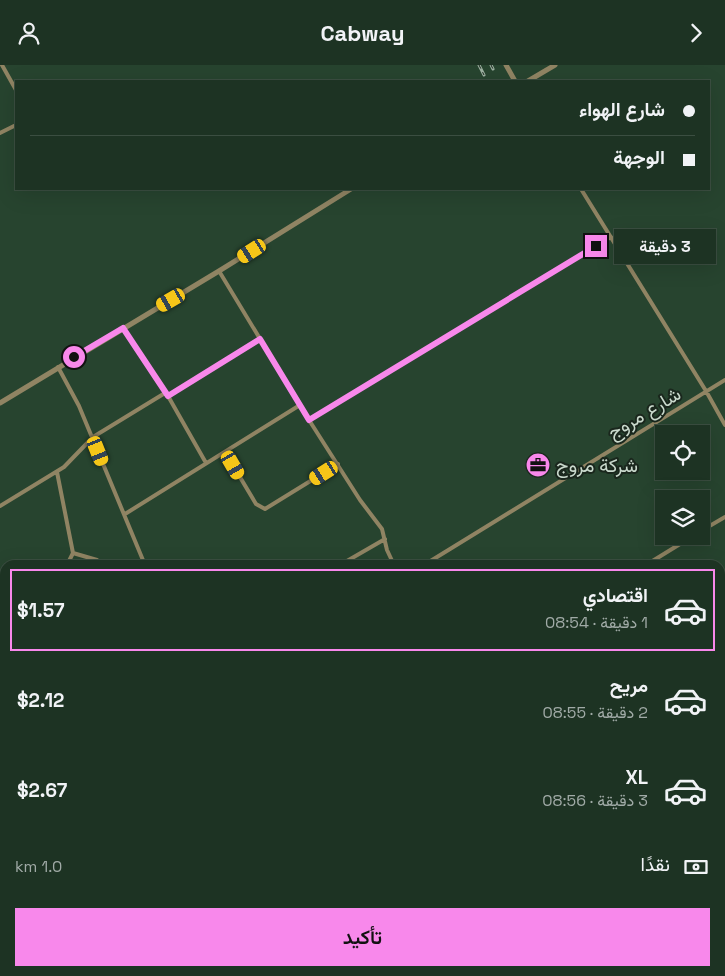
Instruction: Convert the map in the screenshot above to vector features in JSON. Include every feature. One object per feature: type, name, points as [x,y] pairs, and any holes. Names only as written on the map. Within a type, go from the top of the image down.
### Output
[{"type":"street","points":[[506,65],[514,80]]},
{"type":"street","points":[[530,80],[555,65]]},
{"type":"street","points":[[2,68],[15,88]]},
{"type":"street","points":[[0,133],[15,126]]},
{"type":"street","points":[[0,403],[349,190]]},
{"type":"street","points":[[582,190],[725,425]]},
{"type":"street","points":[[309,420],[611,237]]},
{"type":"street","points":[[219,271],[309,420],[360,500],[382,529],[392,560]]},
{"type":"street","points":[[123,328],[167,394],[206,463]]},
{"type":"street","points":[[0,506],[57,472],[71,461],[93,437],[260,339]]},
{"type":"street","points":[[58,367],[93,437],[143,560]]},
{"type":"street","name":"شارع مروج","points":[[432,560],[725,380]]},
{"type":"street","points":[[124,514],[300,405]]},
{"type":"street","points":[[225,452],[256,504],[264,509],[338,464]]},
{"type":"street","points":[[57,472],[73,553],[70,560]]},
{"type":"street","points":[[710,526],[725,517]]},
{"type":"street","points":[[349,560],[385,539]]},
{"type":"street","points":[[654,560],[679,545]]},
{"type":"street","points":[[73,553],[97,560]]},
{"type":"railway","points":[[479,65],[484,75]]},
{"type":"railway","points":[[491,65],[493,69]]},
{"type":"place","name":"شركة مروج","points":[[538,465]]},
{"type":"route","points":[[74,357],[123,328],[168,396],[260,339],[309,420],[596,246]]}]
